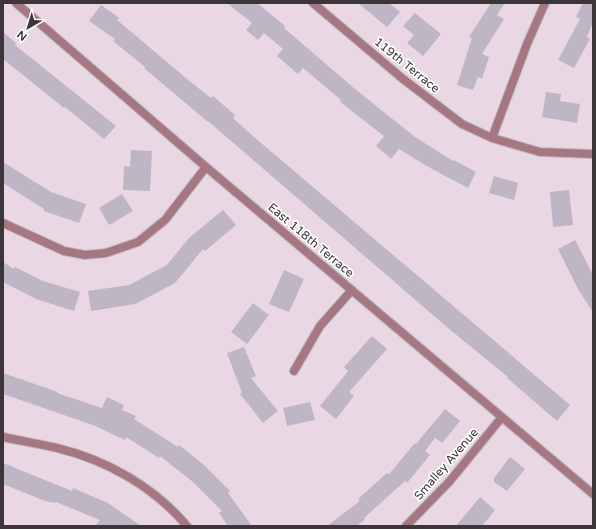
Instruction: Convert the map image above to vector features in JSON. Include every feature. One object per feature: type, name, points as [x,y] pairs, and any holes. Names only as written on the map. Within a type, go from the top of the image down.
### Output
[{"type":"street","name":"East 118th Terrace","points":[[16,3],[206,167],[593,494]]},
{"type":"street","name":"119th Terrace","points":[[313,3],[403,79],[462,124],[492,138],[540,152],[593,154]]},
{"type":"street","points":[[492,138],[527,44],[545,3]]},
{"type":"street","points":[[3,223],[64,251],[85,254],[106,253],[138,242],[165,220],[206,167]]},
{"type":"street","points":[[294,371],[320,326],[352,290]]},
{"type":"street","name":"Smalley Avenue","points":[[406,526],[449,482],[502,417]]},
{"type":"street","points":[[3,437],[58,448],[84,456],[118,471],[149,490],[176,512],[187,526]]},
{"type":"building","points":[[227,3],[257,3],[355,89],[415,137],[453,161],[454,160],[476,172],[468,188],[399,149],[391,159],[376,146],[384,136],[340,102],[341,100],[303,68],[298,74],[277,56],[283,49],[264,33],[258,40],[246,30],[252,23]]},
{"type":"building","points":[[358,3],[389,3],[400,12],[387,27]]},
{"type":"building","points":[[491,3],[505,3],[497,15],[504,19],[482,54],[489,57],[482,79],[478,77],[473,90],[457,85],[472,38],[469,37]]},
{"type":"building","points":[[583,3],[593,3],[593,22],[587,37],[590,39],[574,68],[558,60],[580,19],[576,17]]},
{"type":"building","points":[[101,5],[119,18],[117,20],[192,83],[211,98],[213,96],[235,115],[233,118],[254,137],[570,405],[557,421],[507,378],[508,377],[448,328],[208,121],[144,68],[145,67],[113,41],[115,39],[89,21]]},
{"type":"building","points":[[415,13],[441,34],[423,56],[407,43],[414,35],[403,26]]},
{"type":"building","points":[[3,32],[16,43],[15,45],[116,126],[104,139],[3,59]]},
{"type":"building","points":[[546,92],[561,94],[560,101],[580,104],[577,123],[542,117]]},
{"type":"building","points":[[131,150],[152,151],[150,191],[123,190],[124,166],[130,167]]},
{"type":"building","points":[[3,162],[51,192],[86,204],[79,223],[44,211],[44,209],[3,183]]},
{"type":"building","points":[[494,176],[518,183],[514,200],[489,193]]},
{"type":"building","points":[[569,190],[573,225],[553,227],[550,192]]},
{"type":"building","points":[[122,194],[133,211],[109,225],[99,208]]},
{"type":"building","points":[[223,210],[236,225],[205,251],[203,249],[175,283],[135,304],[91,311],[88,291],[129,285],[167,265],[189,238]]},
{"type":"building","points":[[575,240],[593,275],[593,312],[579,291],[558,249]]},
{"type":"building","points":[[3,262],[14,269],[15,267],[43,281],[80,292],[74,311],[36,299],[3,282]]},
{"type":"building","points":[[284,270],[304,279],[289,312],[269,304]]},
{"type":"building","points":[[253,303],[269,315],[247,344],[231,332]]},
{"type":"building","points":[[372,336],[387,349],[349,392],[354,396],[336,419],[320,406],[348,371],[344,367]]},
{"type":"building","points":[[244,347],[256,376],[251,378],[278,411],[263,423],[240,394],[242,393],[227,353]]},
{"type":"building","points":[[3,373],[102,408],[107,397],[124,405],[122,410],[136,416],[134,419],[178,447],[179,445],[204,465],[230,491],[228,493],[252,526],[228,526],[219,513],[222,511],[193,482],[160,456],[159,458],[126,437],[125,440],[93,425],[3,394]]},
{"type":"building","points":[[310,402],[315,420],[287,426],[283,408]]},
{"type":"building","points":[[445,409],[460,421],[442,443],[435,438],[425,451],[430,455],[407,483],[405,481],[357,526],[327,526],[360,501],[358,499],[387,473],[389,474]]},
{"type":"building","points":[[510,457],[525,469],[507,491],[494,482],[494,478]]},
{"type":"building","points":[[3,463],[72,491],[73,488],[108,503],[141,526],[95,526],[100,520],[56,502],[45,501],[3,484]]},
{"type":"building","points":[[480,497],[495,510],[482,526],[456,526]]}]
